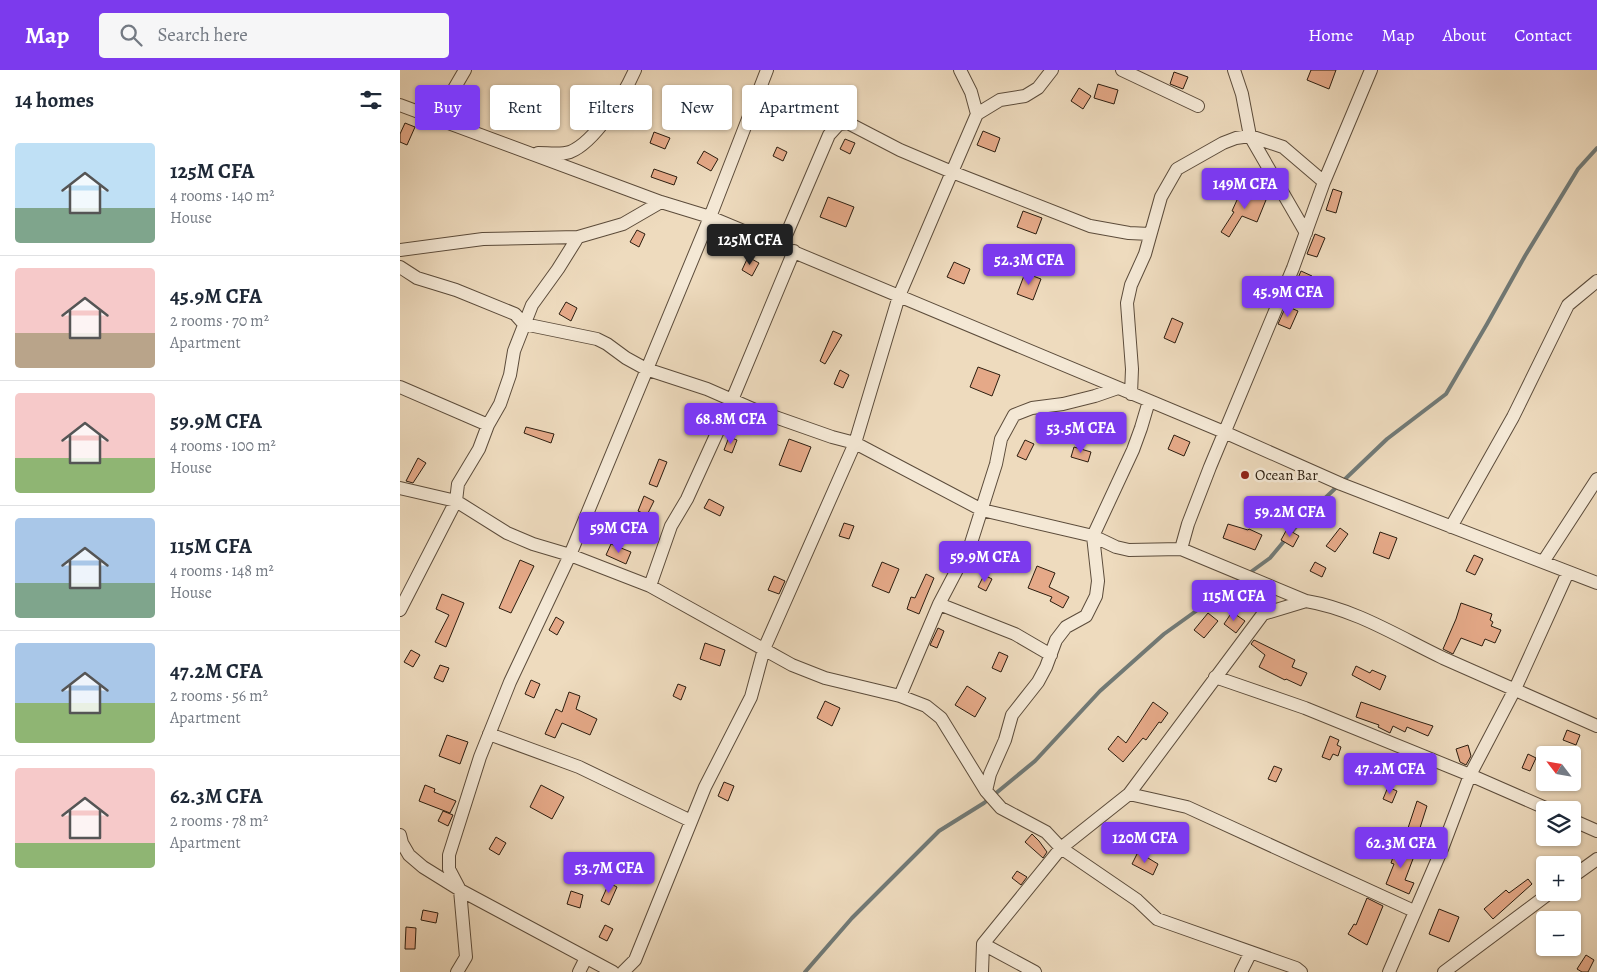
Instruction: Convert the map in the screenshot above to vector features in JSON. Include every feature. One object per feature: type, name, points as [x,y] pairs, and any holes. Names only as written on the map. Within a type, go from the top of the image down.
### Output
[{"type":"street","points":[[456,85],[465,70]]},
{"type":"street","points":[[531,153],[568,153],[582,145],[603,124],[635,70]]},
{"type":"street","points":[[457,972],[466,957],[460,890],[449,869],[449,855],[459,819],[489,734],[510,682],[570,555],[710,217],[767,70]]},
{"type":"street","points":[[960,70],[971,92],[977,114]]},
{"type":"street","points":[[623,972],[635,960],[705,787],[751,697],[764,649],[855,443],[899,296],[977,114],[1000,100],[1025,96],[1038,88],[1052,70]]},
{"type":"street","points":[[1122,70],[1198,106]]},
{"type":"street","points":[[1234,70],[1242,94],[1250,136],[1306,233]]},
{"type":"street","points":[[1181,550],[1188,524],[1224,432],[1293,268],[1324,182],[1371,70]]},
{"type":"street","points":[[400,105],[415,110]]},
{"type":"street","points":[[781,247],[829,135],[839,124],[848,124],[900,150],[952,172],[1090,226],[1129,233],[1150,234]]},
{"type":"street","points":[[469,130],[661,202],[710,217],[1149,400],[1341,484],[1597,583]]},
{"type":"street","points":[[1131,394],[1132,369],[1127,303],[1131,285],[1145,254],[1161,197],[1178,169],[1236,138],[1250,136],[1283,147],[1324,182]]},
{"type":"street","points":[[400,250],[483,239],[578,237],[623,224],[661,202]]},
{"type":"street","points":[[400,610],[456,501],[458,484],[479,449],[488,425],[500,404],[507,386],[514,351],[532,304],[578,237]]},
{"type":"street","points":[[650,586],[671,526],[687,499],[732,400],[794,251]]},
{"type":"street","points":[[400,267],[417,278],[456,290],[516,314],[524,324],[597,339],[646,369],[755,410],[832,437],[855,443],[982,510],[1093,536],[1116,547],[1129,550],[1181,550],[1306,601],[1341,610],[1597,726]]},
{"type":"street","points":[[1451,527],[1513,417],[1568,305],[1597,282]]},
{"type":"street","points":[[400,387],[488,425]]},
{"type":"street","points":[[900,696],[939,604],[971,543],[1001,439],[1014,415],[1032,408],[1062,404],[1118,388]]},
{"type":"street","points":[[986,791],[990,774],[1005,740],[1012,715],[1038,682],[1054,645],[1063,630],[1086,616],[1096,596],[1098,581],[1093,536],[1132,450],[1149,400]]},
{"type":"street","points":[[1543,562],[1597,479]]},
{"type":"street","points":[[400,488],[456,501],[507,533],[650,586],[738,637],[792,665],[825,678],[900,696],[926,706],[941,718],[986,791],[1001,808],[1046,832],[1061,848],[1137,900],[1157,919],[1296,968],[1301,972]]},
{"type":"street","points":[[1389,972],[1442,849],[1470,775],[1515,690],[1568,572]]},
{"type":"street","points":[[982,972],[984,944],[1061,848],[1128,794],[1263,614],[1265,595],[1251,585],[1248,581],[1250,578]]},
{"type":"street","points":[[1263,614],[1306,601]]},
{"type":"street","points":[[939,604],[1015,634],[1051,655]]},
{"type":"street","points":[[1215,677],[1305,708],[1536,804]]},
{"type":"street","points":[[489,734],[579,767],[692,821]]},
{"type":"street","points":[[1128,794],[1187,807],[1414,911]]},
{"type":"street","points":[[1581,824],[1597,831]]},
{"type":"street","points":[[400,835],[409,855],[423,867],[460,890],[613,972]]},
{"type":"street","points":[[1581,870],[1597,858]]},
{"type":"street","points":[[1447,971],[1539,901]]},
{"type":"street","points":[[984,944],[1035,972]]},
{"type":"street","points":[[1240,972],[1251,952]]},
{"type":"street","points":[[579,972],[586,958]]},
{"type":"building","points":[[1311,70],[1336,70],[1329,89],[1307,80]]},
{"type":"building","points":[[1174,72],[1188,77],[1183,89],[1170,84]]},
{"type":"building","points":[[1098,84],[1118,90],[1114,104],[1094,98]]},
{"type":"building","points":[[1079,88],[1091,96],[1083,109],[1071,101]]},
{"type":"building","points":[[405,123],[415,127],[407,145],[400,142],[400,134]]},
{"type":"building","points":[[983,131],[1000,138],[995,152],[977,145]]},
{"type":"building","points":[[654,132],[670,138],[665,149],[650,143]]},
{"type":"building","points":[[845,139],[855,143],[850,154],[840,149]]},
{"type":"building","points":[[777,147],[787,152],[783,161],[773,156]]},
{"type":"building","points":[[704,151],[718,159],[711,171],[697,163]]},
{"type":"building","points":[[654,169],[677,177],[674,185],[651,177]]},
{"type":"building","points":[[1242,189],[1266,200],[1257,222],[1242,216],[1229,237],[1221,232],[1234,212],[1232,211]]},
{"type":"building","points":[[1333,189],[1342,192],[1336,213],[1326,210]]},
{"type":"building","points":[[828,197],[854,207],[846,227],[820,217]]},
{"type":"building","points":[[1023,211],[1042,218],[1036,234],[1017,227]]},
{"type":"building","points":[[637,230],[645,234],[639,247],[630,242]]},
{"type":"building","points":[[1315,234],[1325,238],[1317,257],[1307,254]]},
{"type":"building","points":[[748,257],[759,263],[752,276],[742,270]]},
{"type":"building","points":[[954,262],[970,269],[964,284],[947,277]]},
{"type":"building","points":[[1301,271],[1312,276],[1306,290],[1295,285]]},
{"type":"building","points":[[1025,273],[1041,279],[1033,300],[1017,294]]},
{"type":"building","points":[[566,302],[577,308],[571,321],[559,314]]},
{"type":"building","points":[[1286,306],[1298,311],[1290,329],[1278,324]]},
{"type":"building","points":[[1172,318],[1183,323],[1175,343],[1164,338]]},
{"type":"building","points":[[833,331],[842,335],[825,364],[820,361]]},
{"type":"building","points":[[978,367],[1000,375],[992,396],[970,387]]},
{"type":"building","points":[[840,370],[849,375],[843,388],[834,384]]},
{"type":"building","points":[[526,427],[554,434],[551,443],[524,433]]},
{"type":"building","points":[[1174,435],[1190,442],[1184,456],[1168,449]]},
{"type":"building","points":[[729,437],[737,440],[732,453],[724,450]]},
{"type":"building","points":[[789,439],[811,447],[801,472],[779,465]]},
{"type":"building","points":[[1025,440],[1034,444],[1026,460],[1017,456]]},
{"type":"building","points":[[1074,447],[1091,452],[1088,462],[1071,457]]},
{"type":"building","points":[[418,458],[426,463],[413,483],[406,481]]},
{"type":"building","points":[[659,459],[667,462],[657,487],[649,484]]},
{"type":"building","points":[[644,496],[654,501],[647,515],[638,511]]},
{"type":"building","points":[[709,499],[724,507],[720,516],[704,508]]},
{"type":"building","points":[[844,523],[854,526],[849,539],[839,536]]},
{"type":"building","points":[[1228,524],[1249,529],[1262,535],[1255,550],[1223,538]]},
{"type":"building","points":[[1340,528],[1348,534],[1335,552],[1326,546]]},
{"type":"building","points":[[1287,529],[1299,536],[1293,547],[1281,540]]},
{"type":"building","points":[[1380,532],[1397,538],[1389,559],[1373,553]]},
{"type":"building","points":[[611,544],[631,552],[626,564],[606,555]]},
{"type":"building","points":[[1474,555],[1483,559],[1475,575],[1466,571]]},
{"type":"building","points":[[520,560],[534,566],[511,613],[499,608]]},
{"type":"building","points":[[882,562],[899,569],[889,593],[872,586]]},
{"type":"building","points":[[1315,562],[1326,568],[1322,577],[1310,571]]},
{"type":"building","points":[[1037,566],[1055,573],[1049,587],[1069,597],[1063,608],[1050,601],[1052,597],[1028,588]]},
{"type":"building","points":[[926,574],[934,578],[919,614],[907,609],[911,597],[915,598]]},
{"type":"building","points":[[984,575],[992,579],[986,591],[978,587]]},
{"type":"building","points":[[774,576],[785,581],[779,594],[768,590]]},
{"type":"building","points":[[442,594],[464,603],[446,647],[435,642],[449,615],[436,609]]},
{"type":"building","points":[[1461,603],[1492,614],[1490,620],[1493,622],[1491,626],[1501,630],[1495,643],[1485,639],[1482,646],[1461,638],[1453,654],[1443,649]]},
{"type":"building","points":[[1232,612],[1245,621],[1236,633],[1224,624]]},
{"type":"building","points":[[1208,613],[1218,621],[1204,638],[1194,630]]},
{"type":"building","points":[[556,617],[564,622],[557,635],[549,630]]},
{"type":"building","points":[[938,628],[944,631],[937,648],[930,645]]},
{"type":"building","points":[[1254,640],[1295,660],[1292,667],[1307,673],[1301,686],[1259,667],[1265,655],[1251,644]]},
{"type":"building","points":[[705,643],[725,650],[720,666],[700,659]]},
{"type":"building","points":[[411,650],[420,655],[413,667],[404,662]]},
{"type":"building","points":[[999,652],[1008,656],[1001,672],[992,668]]},
{"type":"building","points":[[440,665],[449,668],[443,682],[434,678]]},
{"type":"building","points":[[1356,666],[1370,673],[1372,670],[1386,676],[1380,690],[1352,675]]},
{"type":"building","points":[[531,680],[540,684],[534,698],[525,694]]},
{"type":"building","points":[[678,684],[686,687],[681,700],[673,696]]},
{"type":"building","points":[[967,686],[986,698],[975,717],[955,705]]},
{"type":"building","points":[[569,692],[580,696],[576,709],[597,719],[590,735],[562,723],[555,738],[545,734],[556,709],[562,712]]},
{"type":"building","points":[[825,701],[840,708],[832,726],[817,718]]},
{"type":"building","points":[[1153,702],[1168,713],[1146,740],[1143,738],[1123,762],[1108,749],[1118,736],[1126,743]]},
{"type":"building","points":[[1361,702],[1433,726],[1428,736],[1407,727],[1405,732],[1393,726],[1390,733],[1378,727],[1379,725],[1356,717]]},
{"type":"building","points":[[1567,730],[1580,735],[1576,745],[1563,740]]},
{"type":"building","points":[[447,735],[468,742],[460,764],[439,756]]},
{"type":"building","points":[[1330,736],[1339,740],[1337,745],[1341,747],[1338,756],[1333,754],[1330,760],[1322,757]]},
{"type":"building","points":[[1468,745],[1471,756],[1466,765],[1460,762],[1456,749]]},
{"type":"building","points":[[1528,754],[1536,758],[1530,771],[1522,768]]},
{"type":"building","points":[[1274,766],[1282,769],[1276,782],[1268,779]]},
{"type":"building","points":[[724,782],[734,786],[728,801],[718,796]]},
{"type":"building","points":[[425,785],[435,789],[434,792],[456,801],[450,813],[419,801]]},
{"type":"building","points":[[541,785],[564,797],[552,819],[530,807]]},
{"type":"building","points":[[1388,787],[1397,791],[1392,803],[1383,799]]},
{"type":"building","points":[[1417,801],[1427,806],[1419,831],[1408,828]]},
{"type":"building","points":[[443,811],[453,815],[448,826],[438,821]]},
{"type":"building","points":[[1126,825],[1141,835],[1132,848],[1117,838]]},
{"type":"building","points":[[1032,834],[1047,852],[1043,858],[1025,842]]},
{"type":"building","points":[[496,837],[506,843],[499,855],[489,849]]},
{"type":"building","points":[[1398,843],[1416,851],[1405,880],[1414,883],[1409,894],[1386,884],[1394,864],[1391,863]]},
{"type":"building","points":[[1138,852],[1158,864],[1153,875],[1132,864]]},
{"type":"building","points":[[1017,871],[1027,877],[1021,885],[1012,878]]},
{"type":"building","points":[[1528,879],[1532,884],[1493,919],[1484,909],[1506,890],[1509,893]]},
{"type":"building","points":[[609,883],[617,887],[609,905],[601,901]]},
{"type":"building","points":[[571,891],[583,895],[580,908],[567,904]]},
{"type":"building","points":[[1367,898],[1383,906],[1367,945],[1348,934],[1354,924],[1356,925]]},
{"type":"building","points":[[1439,909],[1459,917],[1449,942],[1429,934]]},
{"type":"building","points":[[423,910],[438,913],[436,923],[421,920]]},
{"type":"building","points":[[605,925],[613,929],[607,941],[599,937]]},
{"type":"building","points":[[406,927],[416,928],[415,949],[405,949]]},
{"type":"building","points":[[1586,955],[1594,960],[1588,972],[1582,972],[1577,969]]},
{"type":"waterway","points":[[1248,574],[1270,558],[1300,522],[1387,439],[1446,394],[1525,256],[1578,169],[1597,148]]},
{"type":"waterway","points":[[805,972],[852,918],[939,831],[984,803],[1035,761],[1100,691],[1164,634],[1242,578]]},
{"type":"place","name":"Ocean Bar","points":[[1245,475]]}]
